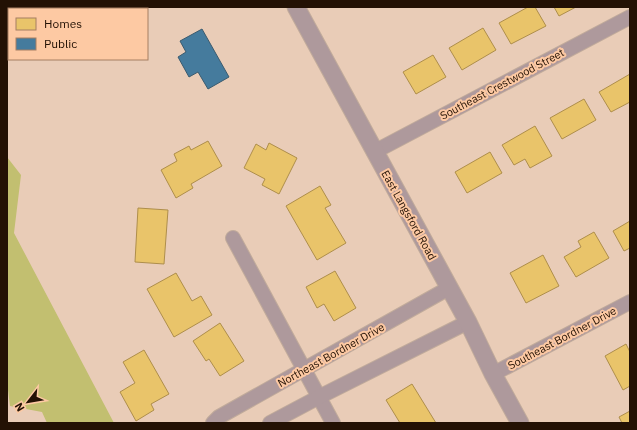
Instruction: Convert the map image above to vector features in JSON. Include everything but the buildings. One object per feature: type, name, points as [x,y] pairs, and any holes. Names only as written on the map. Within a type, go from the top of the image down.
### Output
[{"type":"street","name":"East Langsford Road","points":[[296,7],[468,322],[493,374],[520,423]]},
{"type":"street","name":"Southeast Crestwood Street","points":[[374,152],[630,17]]},
{"type":"street","points":[[233,238],[333,423]]},
{"type":"street","name":"Northeast Bordner Drive","points":[[213,423],[218,418],[449,288]]},
{"type":"street","name":"Southeast Bordner Drive","points":[[493,374],[630,302]]},
{"type":"street","points":[[270,423],[318,397],[468,322]]},
{"type":"shaded area","points":[[7,157],[21,175],[14,233],[114,423],[47,423],[42,412],[10,406],[7,382]]}]
